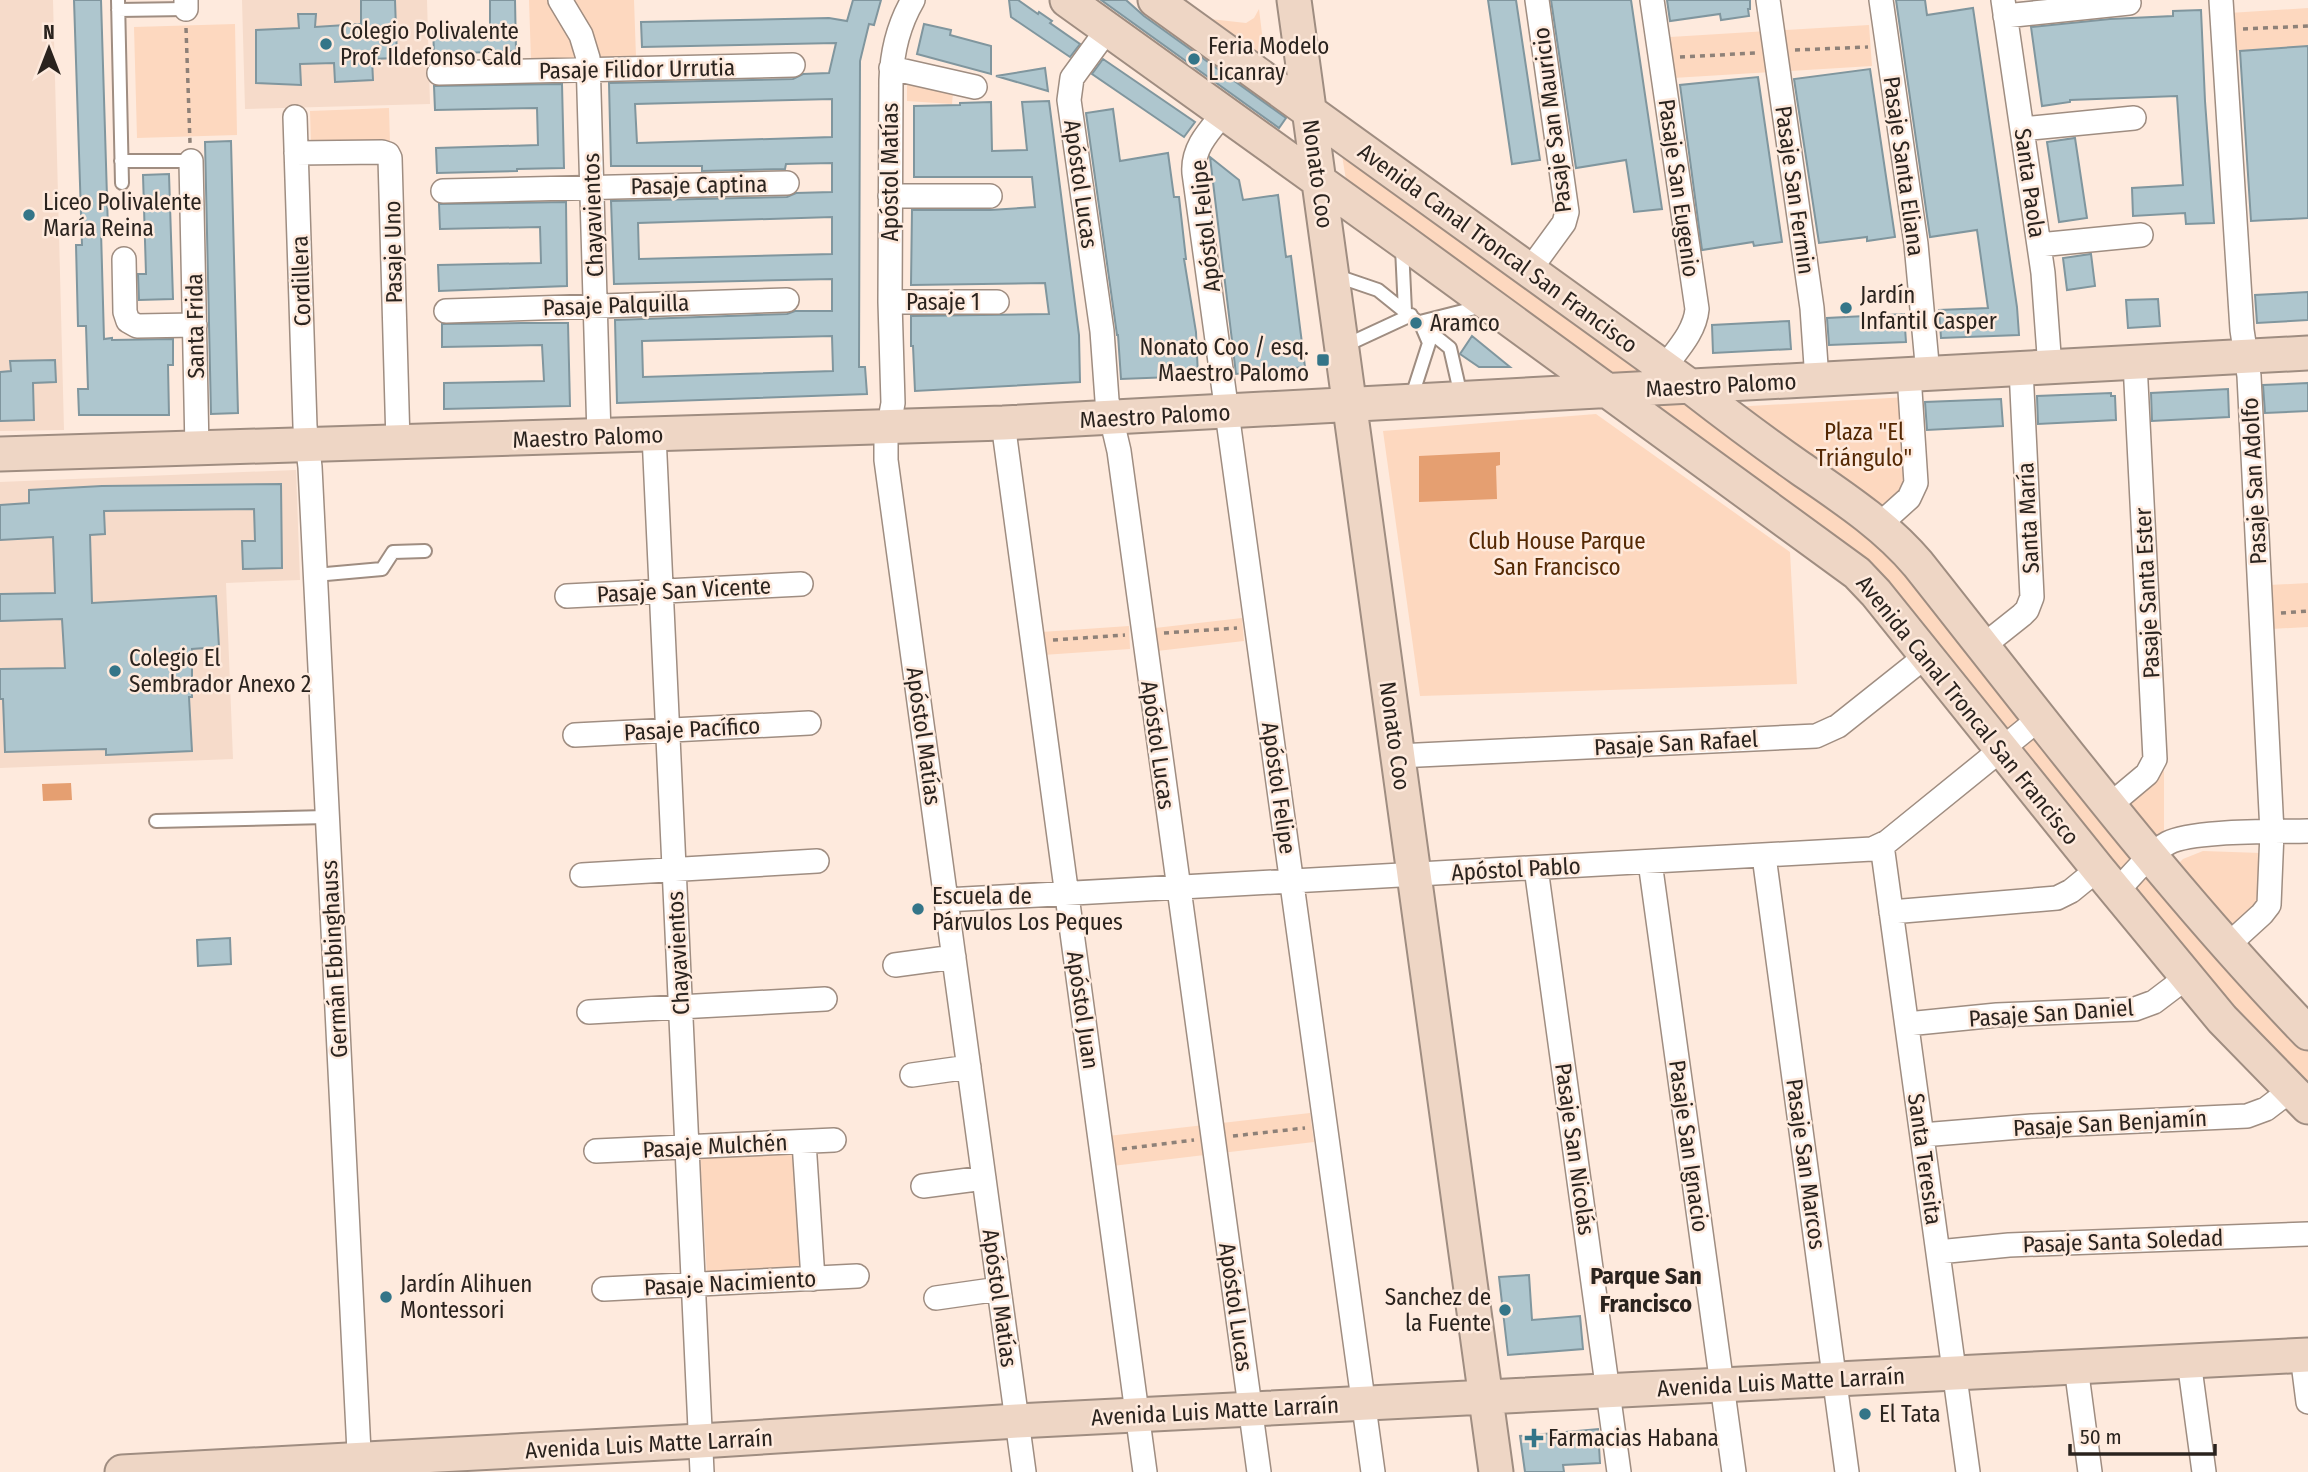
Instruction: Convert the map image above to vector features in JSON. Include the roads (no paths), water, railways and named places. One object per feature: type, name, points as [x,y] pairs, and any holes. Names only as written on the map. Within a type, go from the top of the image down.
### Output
[{"type":"street","name":"Chayavientos","points":[[560,0],[581,36],[588,58],[598,436]]},
{"type":"street","name":"Apóstol Matías","points":[[913,0],[902,23],[891,68],[892,403],[886,460],[1024,1472]]},
{"type":"street","name":"Avenida Canal Troncal San Francisco","points":[[1067,0],[1610,391],[1857,573],[2187,977],[2238,1037],[2300,1098]]},
{"type":"street","name":"Nonato Coo","points":[[1294,0],[1496,1472]]},
{"type":"street","name":"Pasaje San Mauricio","points":[[1529,271],[1561,228],[1567,212],[1537,0]]},
{"type":"street","name":"Pasaje San Eugenio","points":[[1652,0],[1697,309],[1690,333],[1664,368]]},
{"type":"street","name":"Pasaje San Fermin","points":[[1768,0],[1812,308],[1817,380]]},
{"type":"street","name":"Pasaje Santa Eliana","points":[[1879,525],[1909,498],[1916,483],[1918,375],[1916,244],[1881,0]]},
{"type":"street","name":"Pasaje San Adolfo","points":[[2221,0],[2242,330],[2249,376],[2272,832],[2269,905],[2228,945]]},
{"type":"street","name":"Avenida Canal Troncal San Francisco","points":[[1160,1],[1310,113],[1879,525],[1905,549],[2152,856],[2308,1033]]},
{"type":"street","points":[[2004,8],[2129,4]]},
{"type":"street","name":"Santa Paola","points":[[2004,8],[2047,307],[2035,368]]},
{"type":"street","name":"Apóstol Lucas","points":[[1107,30],[1076,70],[1069,93],[1102,331],[1107,400],[1121,464],[1259,1472]]},
{"type":"street","name":"Pasaje Filidor Urrutia","points":[[439,73],[793,65]]},
{"type":"street","points":[[891,68],[975,88]]},
{"type":"street","name":"Apóstol Felipe","points":[[1224,113],[1200,143],[1194,166],[1373,1472]]},
{"type":"street","name":"Cordillera","points":[[295,117],[307,446]]},
{"type":"street","points":[[2022,129],[2134,118]]},
{"type":"street","name":"Pasaje Uno","points":[[296,153],[382,152],[390,158],[398,443]]},
{"type":"street","name":"Santa Frida","points":[[191,161],[197,449]]},
{"type":"street","name":"Pasaje Captina","points":[[443,191],[787,183]]},
{"type":"street","points":[[890,196],[990,196]]},
{"type":"street","points":[[2039,245],[2141,235]]},
{"type":"street","points":[[124,259],[125,312],[128,321],[137,326],[195,325]]},
{"type":"street","name":"Pasaje Palquilla","points":[[446,311],[787,300]]},
{"type":"street","name":"Pasaje 1","points":[[890,302],[997,302]]},
{"type":"street","name":"Maestro Palomo","points":[[0,454],[1003,423],[2308,353]]},
{"type":"street","name":"Pasaje Santa Ester","points":[[2110,805],[2151,769],[2155,760],[2135,363]]},
{"type":"street","name":"Santa María","points":[[1983,646],[2022,615],[2032,597],[2035,368]]},
{"type":"street","name":"Apóstol Juan","points":[[1003,423],[1145,1472]]},
{"type":"street","name":"Chayavientos","points":[[654,435],[701,1457]]},
{"type":"street","name":"Germán Ebbinghauss","points":[[307,446],[360,1466]]},
{"type":"street","name":"Pasaje San Vicente","points":[[568,596],[801,584]]},
{"type":"street","name":"Pasaje San Rafael","points":[[1398,756],[1816,736],[1838,726],[1926,656]]},
{"type":"street","name":"Apóstol Pablo","points":[[946,901],[1863,850],[1882,845],[2040,718]]},
{"type":"street","name":"Pasaje Pacífico","points":[[575,735],[809,723]]},
{"type":"street","points":[[1891,912],[2057,898],[2107,880],[2152,856],[2167,844],[2186,837],[2308,831]]},
{"type":"street","name":"Santa Teresita","points":[[1882,845],[1968,1472]]},
{"type":"street","name":"Pasaje San Marcos","points":[[1764,856],[1847,1472]]},
{"type":"street","points":[[582,875],[817,861]]},
{"type":"street","name":"Pasaje San Ignacio","points":[[1650,862],[1734,1472]]},
{"type":"street","name":"Pasaje San Nicolás","points":[[1536,868],[1619,1472]]},
{"type":"street","points":[[895,965],[954,957]]},
{"type":"street","name":"Pasaje San Daniel","points":[[1906,1024],[1997,1015],[2135,1009],[2154,1002],[2187,977]]},
{"type":"street","points":[[589,1012],[825,999]]},
{"type":"street","points":[[912,1076],[969,1068]]},
{"type":"street","name":"Pasaje San Benjamín","points":[[1922,1135],[2032,1126],[2247,1116],[2300,1098]]},
{"type":"street","name":"Pasaje Mulchén","points":[[596,1152],[834,1140]]},
{"type":"street","points":[[804,1142],[813,1279]]},
{"type":"street","points":[[923,1186],[984,1178]]},
{"type":"street","name":"Pasaje Santa Soledad","points":[[1938,1252],[2009,1245],[2308,1234]]},
{"type":"street","name":"Pasaje Nacimiento","points":[[604,1289],[857,1276]]},
{"type":"street","points":[[936,1298],[999,1289]]},
{"type":"street","points":[[2305,1355],[2308,1402]]},
{"type":"street","name":"Avenida Luis Matte Larraín","points":[[122,1472],[701,1457],[1017,1421],[2305,1355]]},
{"type":"street","points":[[2189,1361],[2204,1472]]},
{"type":"street","points":[[2076,1367],[2090,1472]]},
{"type":"lane","points":[[122,183],[118,5],[186,4]]},
{"type":"lane","points":[[121,162],[191,161]]},
{"type":"lane","points":[[1401,240],[1406,295],[1412,316],[1429,343],[1409,402]]},
{"type":"lane","points":[[1332,274],[1378,290],[1450,348],[1462,400]]},
{"type":"lane","points":[[1342,348],[1412,316],[1438,318],[1490,304]]},
{"type":"lane","points":[[315,575],[382,569],[393,552],[425,551]]},
{"type":"lane","points":[[156,821],[327,817]]},
{"type":"place","name":"Colegio Polivalente Prof. Ildefonso Cald","points":[[326,44]]},
{"type":"place","name":"Feria Modelo Licanray","points":[[1194,59]]},
{"type":"place","name":"Liceo Polivalente María Reina","points":[[29,215]]},
{"type":"place","name":"Jardín Infantil Casper","points":[[1846,308]]},
{"type":"place","name":"Aramco","points":[[1416,323]]},
{"type":"place","name":"Nonato Coo / esq. Maestro Palomo","points":[[1323,360]]},
{"type":"place","name":"Colegio El Sembrador Anexo 2","points":[[115,671]]},
{"type":"place","name":"Escuela de Párvulos Los Peques","points":[[918,909]]},
{"type":"place","name":"Jardín Alihuen Montessori","points":[[386,1297]]},
{"type":"place","name":"Sanchez de la Fuente","points":[[1505,1310]]},
{"type":"place","name":"El Tata","points":[[1865,1414]]},
{"type":"place","name":"Farmacias Habana","points":[[1534,1438]]},
{"type":"district","name":"Parque San Francisco","points":[[1646,1290]]},
{"type":"park label","name":"Plaza \"El Triángulo\"","points":[[1864,445]]},
{"type":"park label","name":"Club House Parque San Francisco","points":[[1557,554]]}]
